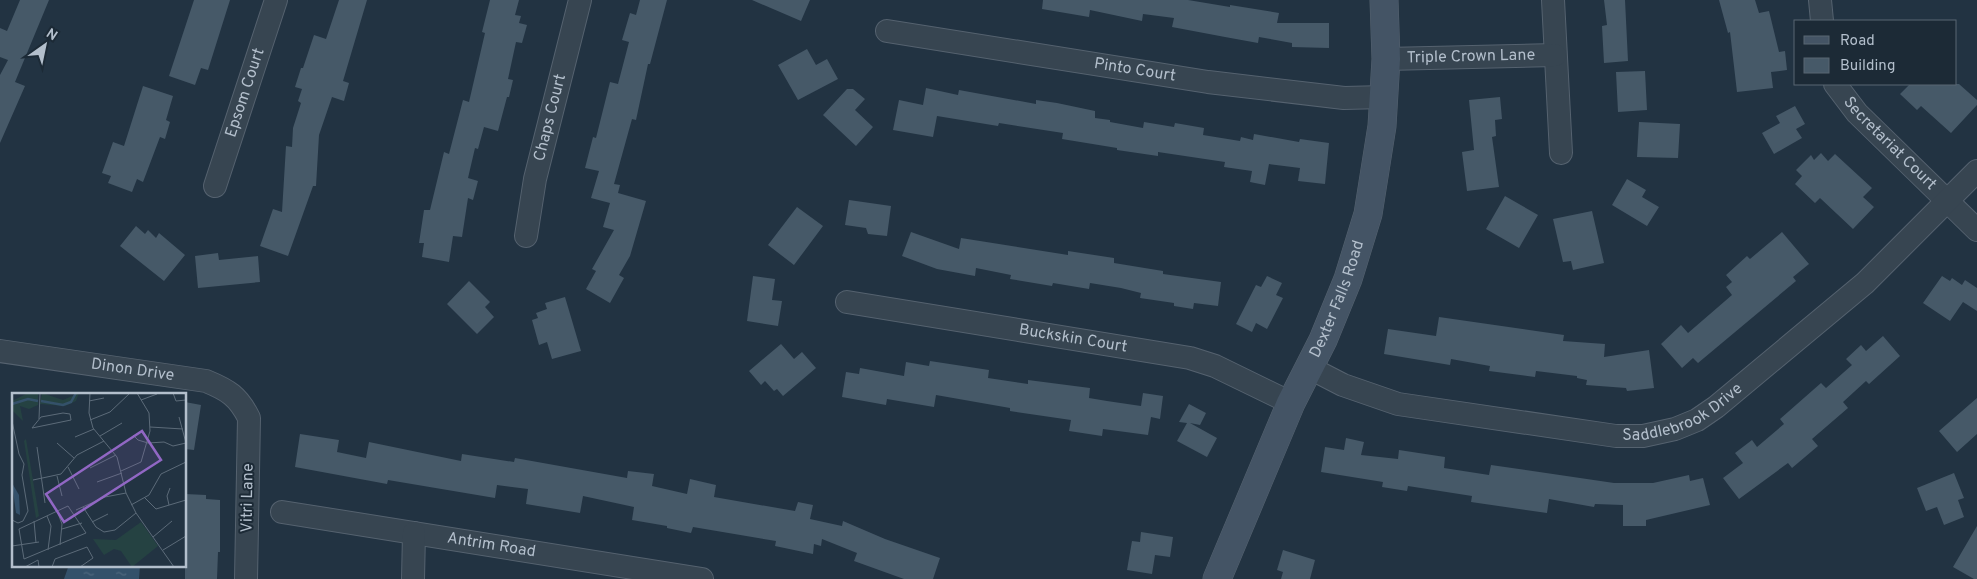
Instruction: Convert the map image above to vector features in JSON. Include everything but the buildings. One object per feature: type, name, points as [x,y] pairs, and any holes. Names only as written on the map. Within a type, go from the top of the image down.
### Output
[{"type":"street","name":"Epsom Court","points":[[215,186],[276,0]]},
{"type":"street","name":"Chaps Court","points":[[526,236],[535,178],[580,0]]},
{"type":"street","name":"Dexter Falls Road","points":[[1217,579],[1291,403],[1310,368],[1348,279],[1368,214],[1377,163],[1384,97],[1386,59],[1384,0]]},
{"type":"street","points":[[1553,0],[1562,153]]},
{"type":"street","points":[[1820,0],[1822,20]]},
{"type":"street","name":"Pinto Court","points":[[887,31],[1208,82],[1344,98],[1384,97]]},
{"type":"street","name":"Triple Crown Lane","points":[[1386,59],[1555,55]]},
{"type":"street","name":"Secretariat Court","points":[[1836,85],[1857,113],[1946,202],[1977,230]]},
{"type":"street","name":"Saddlebrook Drive","points":[[1310,368],[1343,385],[1398,404],[1616,436],[1643,436],[1675,429],[1697,420],[1716,407],[1813,328],[1865,283],[1977,171]]},
{"type":"street","name":"Buckskin Court","points":[[847,302],[1190,358],[1215,366],[1291,403]]},
{"type":"street","name":"Dinon Drive","points":[[0,351],[206,381],[224,389],[240,400],[249,418]]},
{"type":"street","name":"Vitri Lane","points":[[246,579],[249,418]]},
{"type":"street","name":"Antrim Road","points":[[282,512],[702,579]]},
{"type":"street","points":[[412,579],[414,533]]},
{"type":"water","points":[[69,566],[140,566],[139,579],[64,579]]}]
